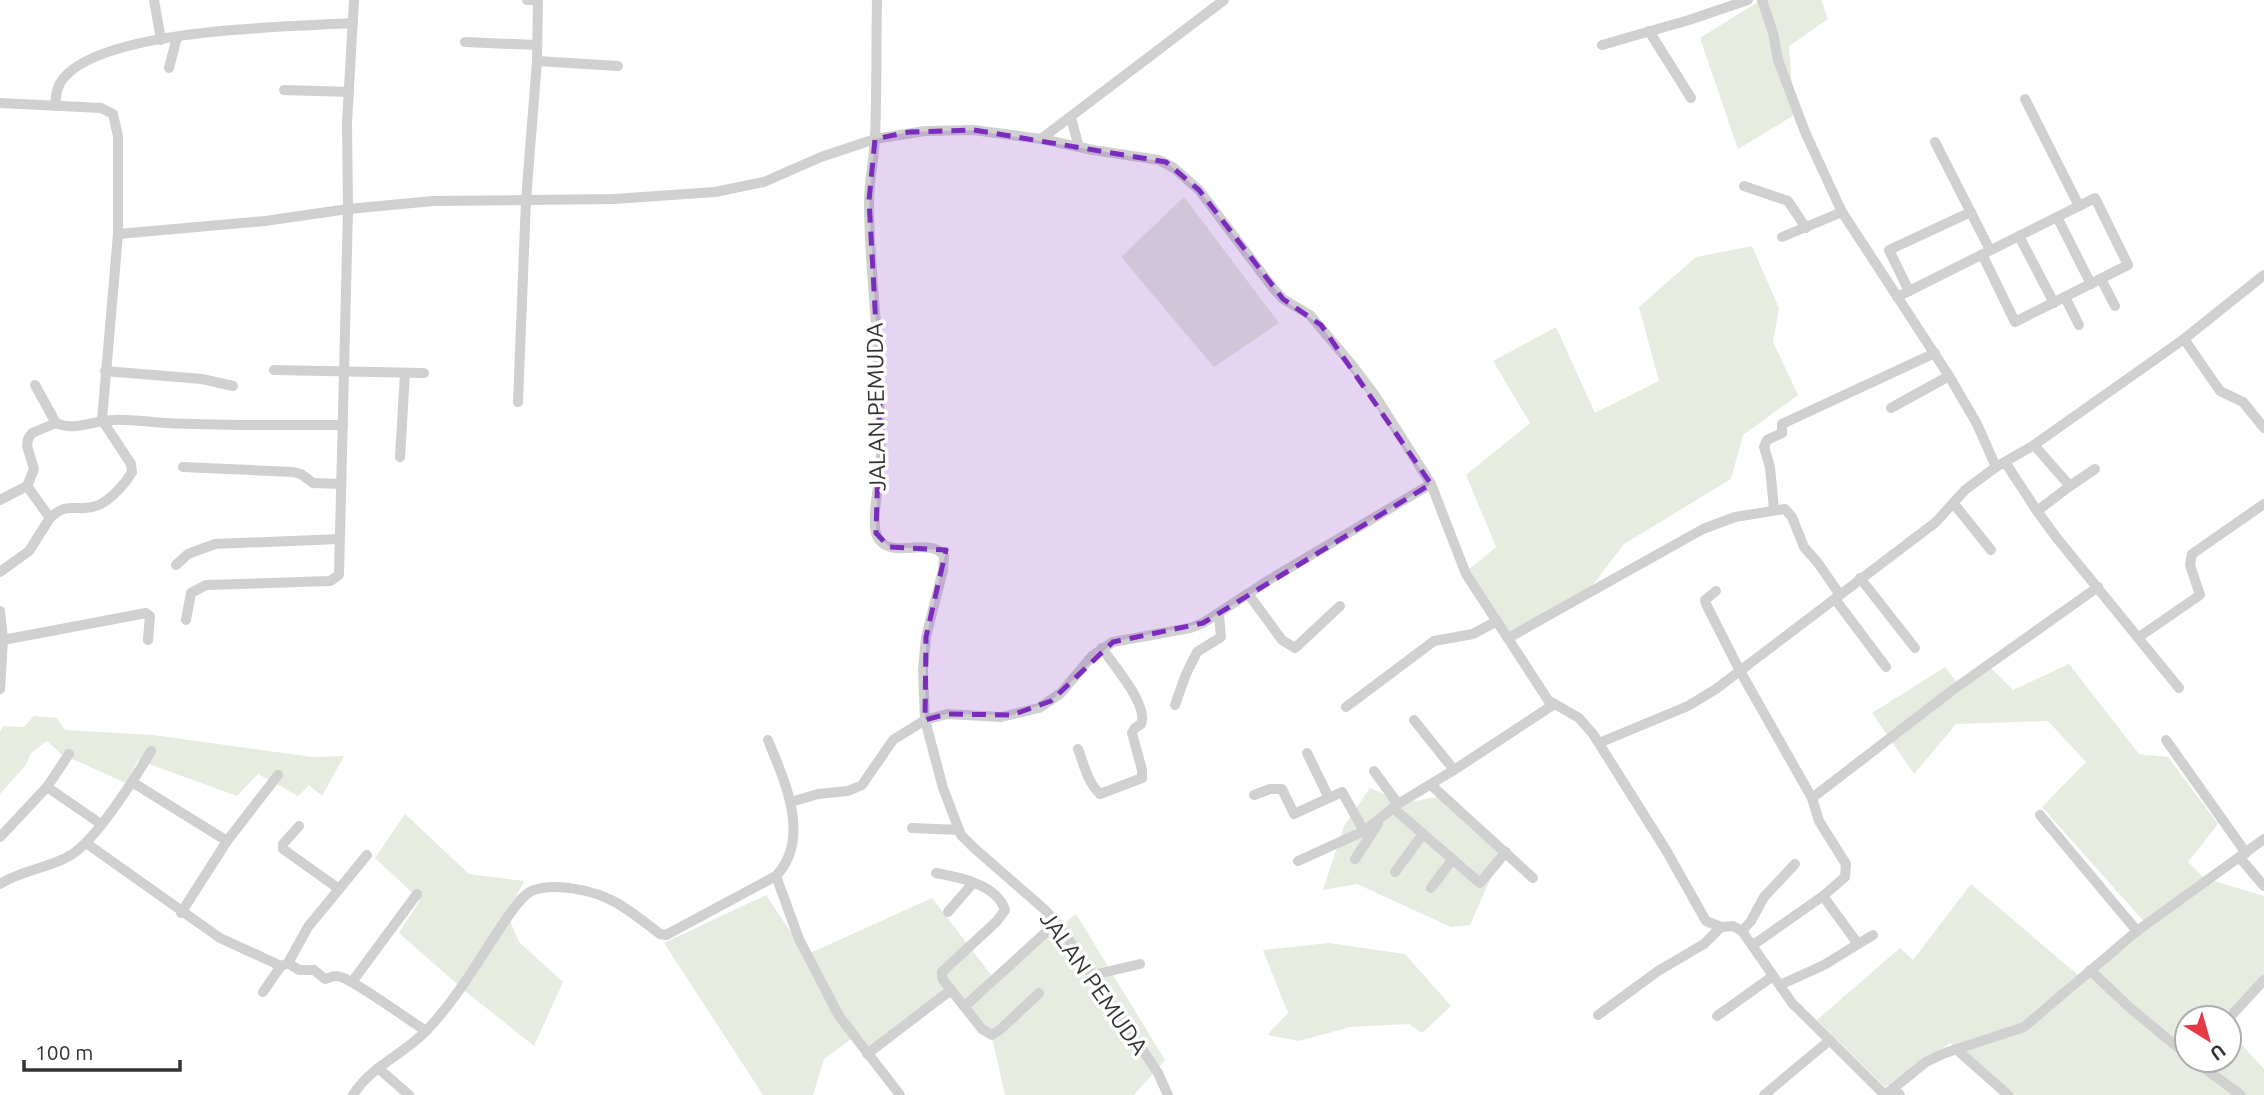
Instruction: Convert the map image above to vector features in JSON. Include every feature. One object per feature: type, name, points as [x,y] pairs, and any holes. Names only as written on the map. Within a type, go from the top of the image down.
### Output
[{"type":"street","points":[[154,0],[160,40]]},
{"type":"street","points":[[186,620],[191,593],[206,585],[333,581],[340,570],[349,92],[354,0]]},
{"type":"street","points":[[518,402],[526,200],[537,61],[538,0],[527,0]]},
{"type":"street","name":"JALAN PEMUDA","points":[[877,0],[875,139],[869,200],[870,269],[880,398],[881,467],[876,533],[880,541],[889,547],[936,549],[944,556],[926,637],[923,670],[925,720],[943,788],[959,830],[973,847],[1049,914],[1158,1073],[1168,1095]]},
{"type":"street","points":[[1041,139],[1224,0]]},
{"type":"street","points":[[1602,45],[1748,0]]},
{"type":"street","points":[[1762,0],[1773,33],[1778,60],[1805,132],[1842,212],[1949,376],[2000,464],[2179,688]]},
{"type":"street","points":[[55,106],[57,90],[64,78],[85,62],[106,53],[198,32],[353,23]]},
{"type":"street","points":[[1649,31],[1691,98]]},
{"type":"street","points":[[169,68],[177,37]]},
{"type":"street","points":[[465,42],[536,45]]},
{"type":"street","points":[[537,61],[618,66]]},
{"type":"street","points":[[284,90],[349,92]]},
{"type":"street","points":[[2025,99],[2079,206]]},
{"type":"street","points":[[0,103],[106,109],[115,117],[118,136],[118,234],[102,420],[131,464],[132,472],[120,487],[96,506],[62,508],[50,518],[29,551],[0,572]]},
{"type":"street","points":[[1071,118],[1079,147]]},
{"type":"street","points":[[118,234],[265,221],[348,209],[433,201],[625,198],[731,190],[764,181],[821,157],[875,139],[909,132],[962,130],[1041,139],[1159,160],[1174,168],[1199,190],[1273,288],[1283,299],[1315,320],[1352,365],[1431,484],[1466,574],[1553,705],[1579,718],[1599,743],[1706,920],[1721,927],[1732,926],[1742,931],[1792,1003],[1885,1095],[1896,1091],[1919,1066],[1956,1049],[2024,1027],[2137,931],[2264,839]]},
{"type":"street","points":[[1897,297],[1986,252],[2019,236],[2057,216],[2095,198],[2129,265],[2015,322],[1986,252],[1971,212],[1936,142]]},
{"type":"street","points":[[1744,186],[1788,201],[1806,228]]},
{"type":"street","points":[[1782,237],[1842,212]]},
{"type":"street","points":[[1909,291],[1889,250],[1971,212]]},
{"type":"street","points":[[2057,216],[2091,284]]},
{"type":"street","points":[[2019,236],[2054,303]]},
{"type":"street","points":[[1599,743],[1688,706],[1740,671],[1936,522],[1965,490],[2000,464],[2034,445],[2184,339],[2264,275]]},
{"type":"street","points":[[2101,279],[2115,306]]},
{"type":"street","points":[[2065,297],[2079,325]]},
{"type":"street","points":[[2184,339],[2220,391],[2243,402],[2264,428]]},
{"type":"street","points":[[1774,509],[1770,467],[1764,447],[1767,440],[1782,433],[1782,425],[1934,354]]},
{"type":"street","points":[[105,370],[202,379],[233,386]]},
{"type":"street","points":[[274,370],[424,373]]},
{"type":"street","points":[[400,457],[405,373]]},
{"type":"street","points":[[1891,408],[1949,376]]},
{"type":"street","points":[[35,385],[56,423],[61,426],[134,419],[243,426],[343,425]]},
{"type":"street","points":[[0,500],[27,486],[34,469],[27,446],[28,439],[32,433],[56,423]]},
{"type":"street","points":[[2034,445],[2070,486]]},
{"type":"street","points":[[183,467],[293,472],[301,474],[313,484],[340,484]]},
{"type":"street","points":[[2037,510],[2095,469]]},
{"type":"street","points":[[791,802],[818,794],[848,791],[862,785],[893,740],[925,720],[947,714],[1001,717],[1039,708],[1061,693],[1102,648],[1127,638],[1190,628],[1219,615],[1269,580],[1431,484]]},
{"type":"street","points":[[27,486],[50,518]]},
{"type":"street","points":[[1954,504],[1991,550]]},
{"type":"street","points":[[2138,637],[2200,595],[2190,565],[2192,554],[2264,504]]},
{"type":"street","points":[[1508,638],[1703,529],[1735,517],[1780,508],[1788,511],[1804,547],[1886,667]]},
{"type":"street","points":[[176,565],[188,554],[215,544],[339,539]]},
{"type":"street","points":[[1860,578],[1915,648]]},
{"type":"street","points":[[1812,797],[1954,689],[2098,587]]},
{"type":"street","points":[[1716,591],[1705,602],[1740,671],[1812,797],[1819,821],[1846,864],[1847,870],[1844,877],[1823,896],[1753,945]]},
{"type":"street","points":[[1249,595],[1282,640],[1295,648],[1340,606]]},
{"type":"street","points":[[0,611],[3,640],[0,689]]},
{"type":"street","points":[[3,640],[146,613],[150,617],[148,640]]},
{"type":"street","points":[[1175,705],[1197,652],[1221,637],[1219,615]]},
{"type":"street","points":[[1346,707],[1434,641],[1473,634],[1497,621]]},
{"type":"street","points":[[1078,749],[1088,778],[1100,794],[1142,778],[1132,733],[1144,718],[1136,697],[1102,648]]},
{"type":"street","points":[[1298,861],[1364,831],[1395,806],[1553,705]]},
{"type":"street","points":[[1415,720],[1454,770]]},
{"type":"street","points":[[353,1095],[361,1082],[426,1031],[447,1006],[527,893],[535,890],[573,889],[613,901],[666,935],[776,876],[784,867],[793,820],[791,802],[768,740]]},
{"type":"street","points":[[2166,740],[2264,886]]},
{"type":"street","points":[[0,884],[20,873],[71,855],[86,843],[132,782],[151,751]]},
{"type":"street","points":[[1307,753],[1329,798]]},
{"type":"street","points":[[0,836],[47,787],[69,754]]},
{"type":"street","points":[[1374,771],[1395,806],[1480,883],[1506,852]]},
{"type":"street","points":[[181,913],[227,841],[278,775]]},
{"type":"street","points":[[132,782],[227,841]]},
{"type":"street","points":[[1431,785],[1533,878]]},
{"type":"street","points":[[47,787],[101,824]]},
{"type":"street","points":[[1255,796],[1270,789],[1282,789],[1294,814],[1342,792],[1364,831]]},
{"type":"street","points":[[2040,815],[2137,931]]},
{"type":"street","points":[[1355,859],[1380,820]]},
{"type":"street","points":[[299,826],[283,844],[283,849],[339,889]]},
{"type":"street","points":[[912,828],[959,830]]},
{"type":"street","points":[[1395,872],[1423,834]]},
{"type":"street","points":[[86,843],[220,939],[299,970],[314,970],[326,979],[338,976],[352,982],[426,1031]]},
{"type":"street","points":[[263,992],[308,927],[367,855]]},
{"type":"street","points":[[1431,888],[1452,860]]},
{"type":"street","points":[[1742,931],[1751,921],[1764,897],[1795,864]]},
{"type":"street","points":[[936,873],[973,883],[996,896],[1005,910],[997,921],[942,972],[942,978],[984,1032],[992,1035],[1002,1028],[1039,993]]},
{"type":"street","points":[[776,876],[799,939],[839,1016],[900,1095]]},
{"type":"street","points":[[948,912],[973,883]]},
{"type":"street","points":[[352,982],[417,894]]},
{"type":"street","points":[[1823,896],[1858,944]]},
{"type":"street","points":[[1598,1015],[1657,971],[1704,944],[1721,927]]},
{"type":"street","points":[[965,1006],[1044,934]]},
{"type":"street","points":[[1717,1016],[1776,981],[1824,965],[1873,935]]},
{"type":"street","points":[[1093,975],[1140,964]]},
{"type":"street","points":[[2090,970],[2173,1043]]},
{"type":"street","points":[[2242,1004],[2264,980]]},
{"type":"street","points":[[867,1054],[951,990]]},
{"type":"street","points":[[1764,1095],[1830,1040]]},
{"type":"street","points":[[1956,1049],[2008,1095]]},
{"type":"street","points":[[378,1068],[409,1095]]},
{"type":"street","points":[[2212,1074],[2241,1095]]},
{"type":"highlighted area","points":[[974,130],[1166,162],[1199,190],[1283,299],[1321,325],[1431,484],[1203,623],[1113,642],[1051,701],[1012,715],[947,714],[925,720],[926,637],[946,550],[889,547],[876,533],[880,398],[869,200],[875,139],[909,132]]},
{"type":"shaded area","points":[[1761,0],[1821,0],[1828,19],[1789,46],[1792,91],[1801,111],[1738,149],[1700,38]]},
{"type":"shaded area","points":[[1184,197],[1279,323],[1214,367],[1121,257]]},
{"type":"shaded area","points":[[1752,246],[1779,308],[1773,342],[1798,395],[1743,435],[1731,479],[1624,544],[1578,604],[1512,642],[1467,571],[1496,547],[1466,475],[1530,423],[1493,361],[1556,327],[1595,413],[1659,381],[1639,307],[1696,257]]},
{"type":"shaded area","points":[[2069,664],[2139,754],[2168,757],[2218,824],[2188,862],[2204,878],[2264,896],[2264,980],[2243,1006],[2243,1004],[2173,1004],[2173,1074],[2243,1074],[2243,1046],[2264,1069],[2264,1095],[2003,1095],[1950,1043],[1885,1087],[1817,1020],[1900,948],[1913,960],[1971,884],[2078,975],[2146,924],[2042,807],[2086,762],[2048,721],[1956,724],[1914,774],[1872,713],[1945,667],[1961,688],[1991,668],[2013,690]]},
{"type":"shaded area","points":[[34,716],[57,718],[65,730],[153,735],[312,757],[344,756],[322,796],[309,785],[298,796],[258,774],[237,796],[138,760],[126,783],[61,754],[47,741],[31,753],[25,766],[0,794],[0,732],[3,726],[24,727]]},
{"type":"shaded area","points":[[1370,788],[1405,803],[1442,796],[1501,855],[1470,925],[1451,927],[1357,884],[1323,890],[1344,826]]},
{"type":"shaded area","points":[[405,814],[469,874],[524,881],[507,914],[519,942],[563,982],[534,1046],[465,991],[399,933],[420,900],[375,858]]},
{"type":"shaded area","points":[[766,895],[806,955],[932,898],[995,980],[1076,914],[1165,1060],[1134,1095],[1005,1095],[990,1029],[951,992],[867,1056],[854,1037],[824,1059],[813,1095],[763,1095],[664,943]]},
{"type":"shaded area","points":[[1329,943],[1405,954],[1451,1006],[1422,1033],[1409,1024],[1350,1027],[1299,1041],[1267,1035],[1288,1013],[1263,950]]}]
